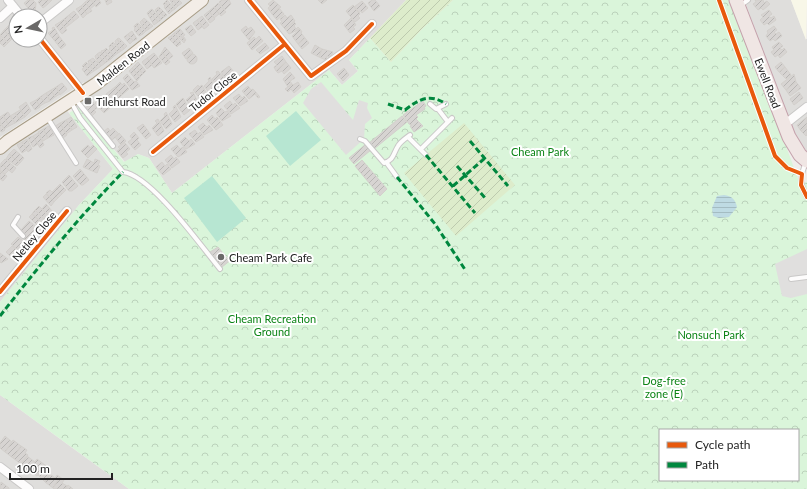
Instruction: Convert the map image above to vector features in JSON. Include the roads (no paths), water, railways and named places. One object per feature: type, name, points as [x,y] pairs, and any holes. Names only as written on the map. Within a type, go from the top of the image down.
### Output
[{"type":"highway","name":"Ewell Road","points":[[741,2],[784,124],[795,148],[807,161]]},
{"type":"main road","name":"Malden Road","points":[[0,148],[8,141],[76,98],[123,64],[202,0]]},
{"type":"street","points":[[48,17],[69,0]]},
{"type":"street","points":[[249,0],[313,78],[346,51],[372,24]]},
{"type":"street","points":[[0,18],[11,3]]},
{"type":"street","name":"Tudor Close","points":[[153,152],[285,44]]},
{"type":"street","points":[[45,48],[76,98]]},
{"type":"street","points":[[784,124],[807,107]]},
{"type":"street","name":"Netley Close","points":[[0,292],[33,245],[67,211]]},
{"type":"street","points":[[0,467],[29,489]]},
{"type":"lane","points":[[76,98],[113,146]]},
{"type":"lane","points":[[76,98],[80,118],[123,172],[132,173],[143,180],[163,200],[220,269]]},
{"type":"lane","points":[[430,104],[438,109],[448,122]]},
{"type":"lane","points":[[438,109],[446,104]]},
{"type":"lane","points":[[46,117],[76,163]]},
{"type":"lane","points":[[421,148],[452,118]]},
{"type":"lane","points":[[386,162],[395,155],[398,145],[409,136],[426,155]]},
{"type":"lane","points":[[360,139],[365,141],[384,163],[386,162],[397,177]]},
{"type":"lane","points":[[807,161],[802,174],[801,185],[807,197]]},
{"type":"lane","points":[[18,217],[13,225],[23,236]]},
{"type":"lane","points":[[791,279],[807,277]]},
{"type":"water","points":[[724,195],[733,198],[737,207],[729,217],[719,218],[713,216],[712,208],[717,196]]},
{"type":"place","name":"Tilehurst Road","points":[[88,101]]},
{"type":"place","name":"Cheam Park Cafe","points":[[221,257]]},
{"type":"park label","name":"Cheam Park","points":[[540,151]]},
{"type":"park label","name":"Cheam Recreation Ground","points":[[272,324]]},
{"type":"park label","name":"Nonsuch Park","points":[[711,334]]},
{"type":"park label","name":"Dog-free zone (E)","points":[[664,386]]}]
